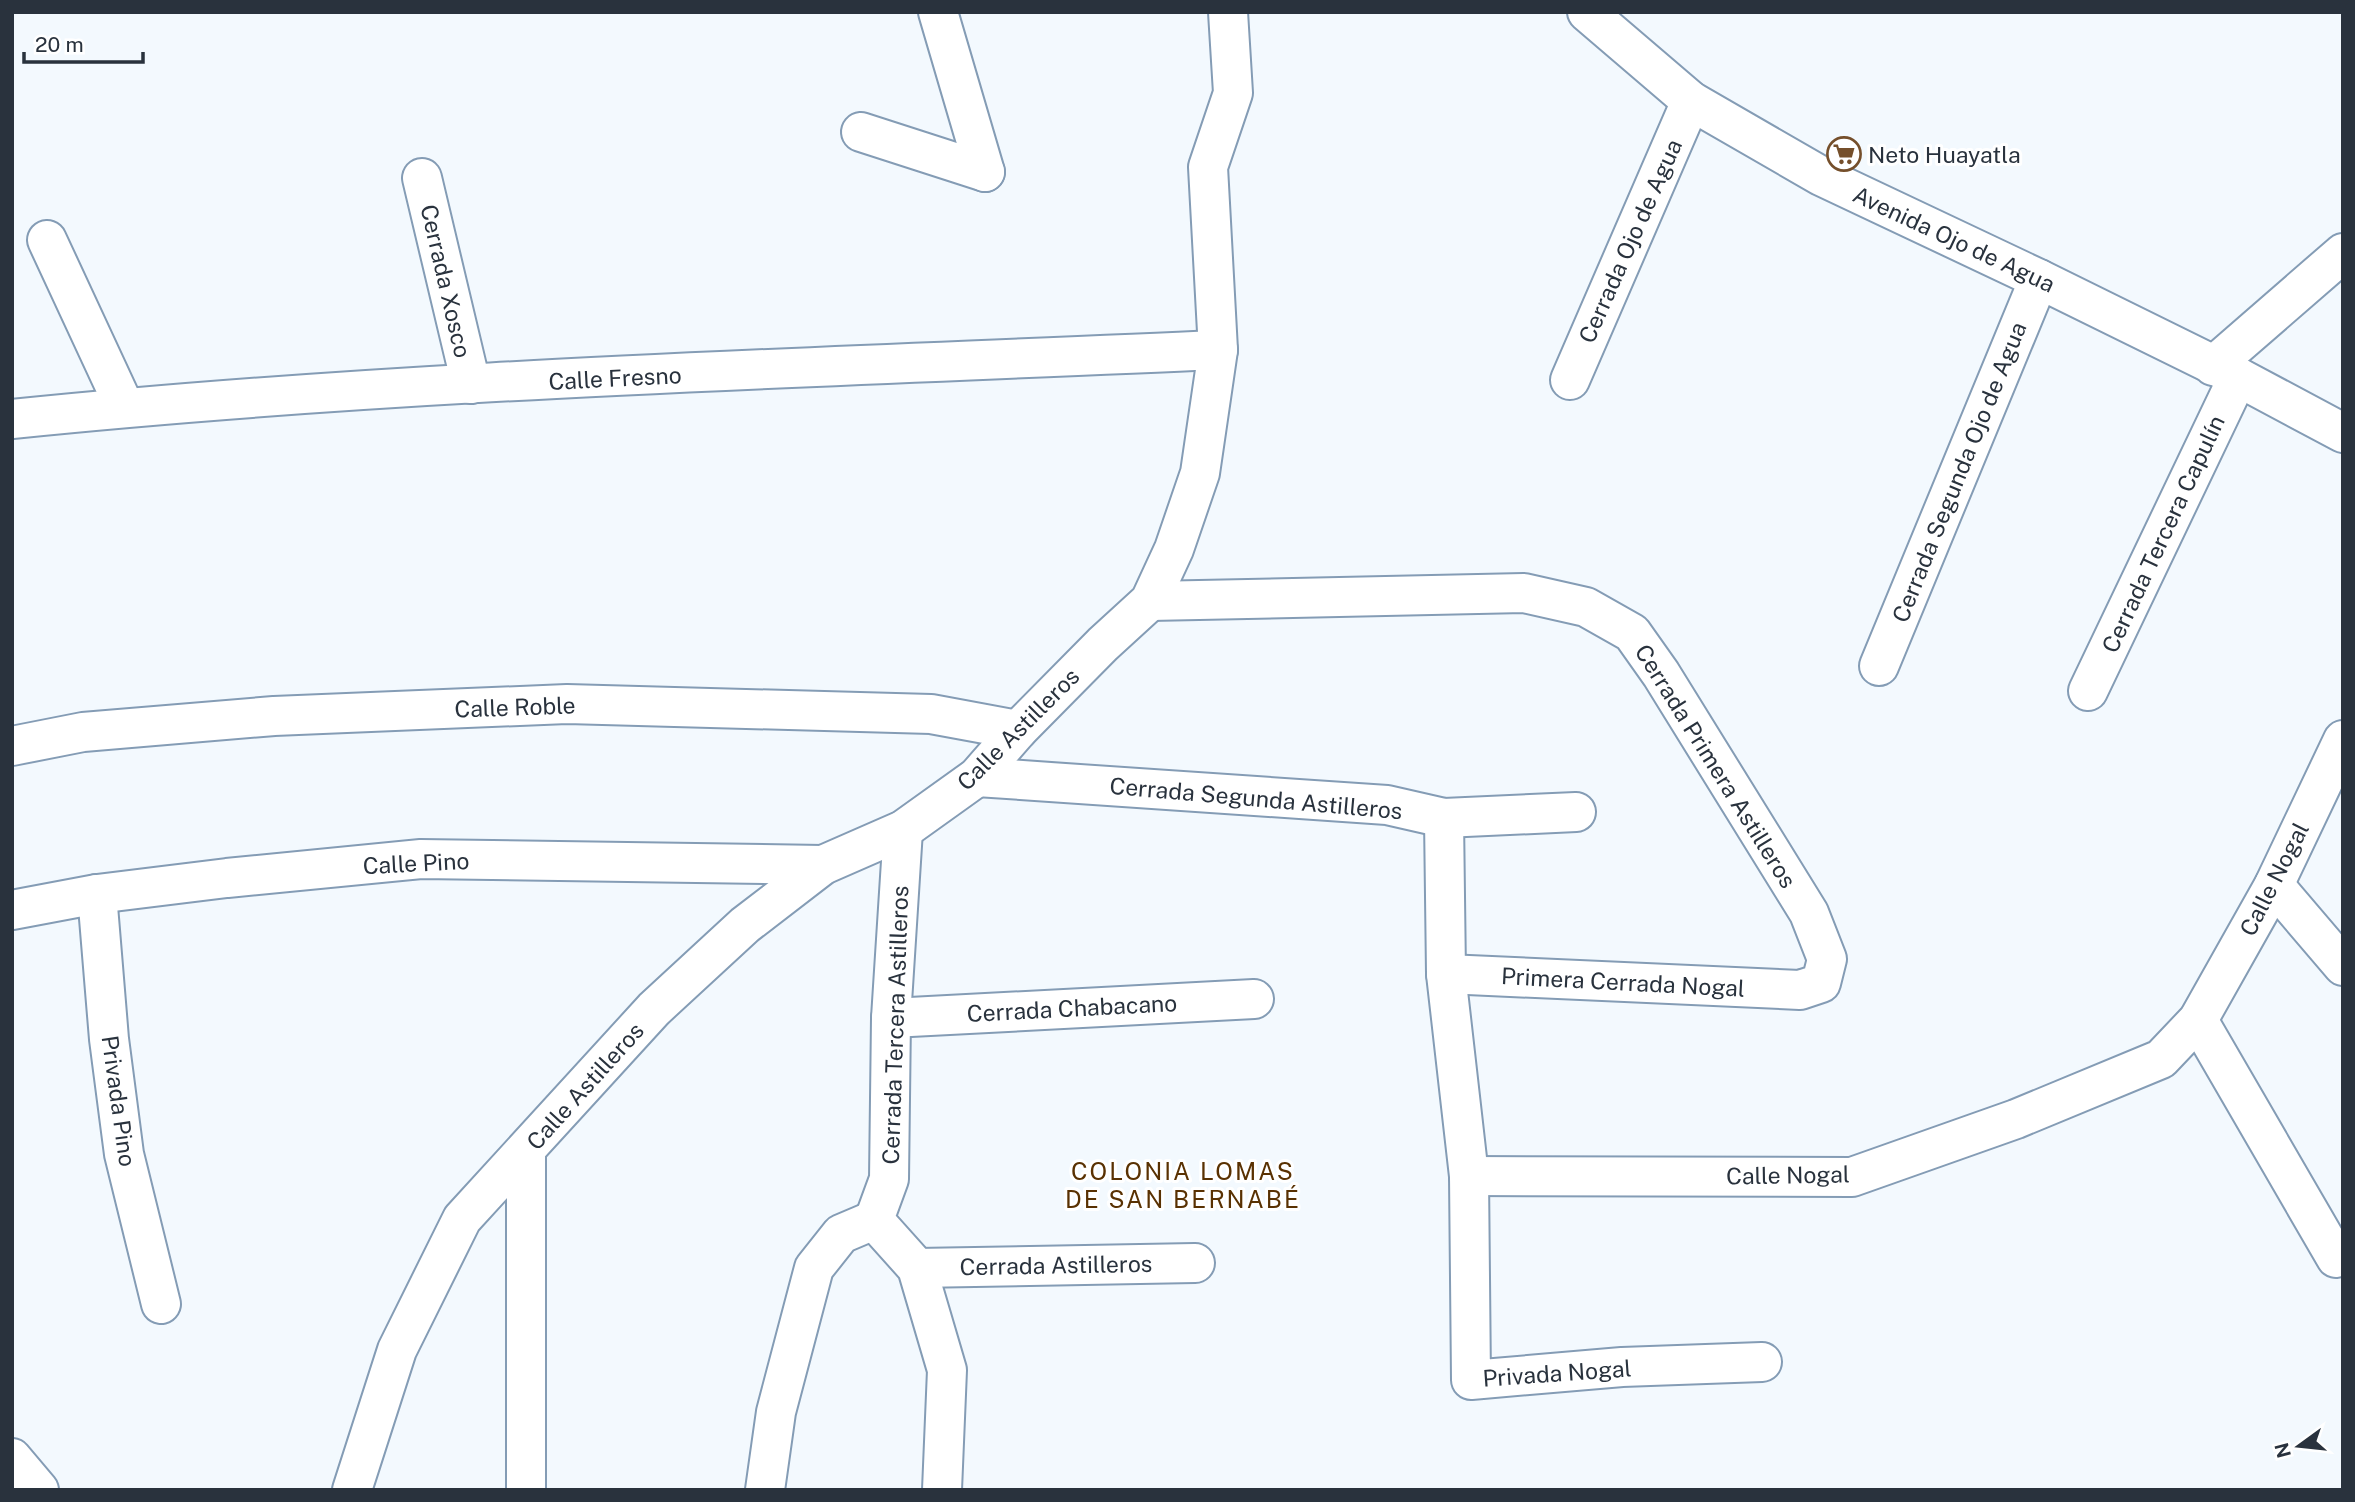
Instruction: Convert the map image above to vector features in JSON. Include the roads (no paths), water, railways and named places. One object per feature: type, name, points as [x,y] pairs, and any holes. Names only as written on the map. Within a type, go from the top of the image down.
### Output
[{"type":"street","points":[[861,132],[985,172],[938,12]]},
{"type":"street","name":"Calle Astilleros","points":[[352,1490],[397,1350],[463,1219],[654,1009],[745,925],[823,865],[903,831],[977,777],[1018,730],[1150,601],[1174,549],[1200,473],[1218,350],[1208,167],[1233,93],[1228,12]]},
{"type":"street","name":"Avenida Ojo de Agua","points":[[1587,12],[1691,102],[1821,176],[2039,279],[2343,433]]},
{"type":"street","name":"Cerrada Ojo de Agua","points":[[1570,380],[1691,102]]},
{"type":"street","name":"Cerrada Xosco","points":[[422,178],[471,384]]},
{"type":"street","points":[[47,240],[125,408]]},
{"type":"street","points":[[2225,371],[2343,253]]},
{"type":"street","name":"Cerrada Segunda Ojo de Agua","points":[[1879,666],[2039,279]]},
{"type":"street","name":"Calle Fresno","points":[[12,419],[125,408],[471,384],[1218,350]]},
{"type":"street","name":"Cerrada Tercera Capulín","points":[[2088,691],[2225,371]]},
{"type":"street","name":"Cerrada Primera Astilleros","points":[[1150,601],[1524,593],[1586,607],[1632,633],[1661,674],[1809,914],[1827,959],[1821,983],[1800,990]]},
{"type":"street","name":"Calle Roble","points":[[12,746],[83,732],[274,716],[567,704],[931,714],[1018,730]]},
{"type":"street","name":"Calle Nogal","points":[[1469,1177],[1852,1177],[2017,1119],[2161,1059],[2198,1020],[2274,885],[2343,740]]},
{"type":"street","name":"Cerrada Segunda Astilleros","points":[[977,777],[1387,805],[1444,818],[1576,812]]},
{"type":"street","points":[[1444,818],[1446,974],[1469,1177]]},
{"type":"street","name":"Cerrada Tercera Astilleros","points":[[874,1220],[889,1179],[891,1018],[903,831]]},
{"type":"street","name":"Calle Pino","points":[[12,910],[97,894],[421,859],[823,865]]},
{"type":"street","points":[[2274,885],[2343,966]]},
{"type":"street","name":"Privada Pino","points":[[97,894],[109,1039],[124,1154],[161,1304]]},
{"type":"street","name":"Primera Cerrada Nogal","points":[[1446,974],[1800,990]]},
{"type":"street","name":"Cerrada Chabacano","points":[[891,1018],[1254,999]]},
{"type":"street","points":[[2198,1020],[2336,1258]]},
{"type":"street","points":[[526,1150],[526,1490]]},
{"type":"street","name":"Privada Nogal","points":[[1469,1177],[1471,1380],[1622,1367],[1762,1362]]},
{"type":"street","points":[[765,1490],[776,1412],[814,1268],[841,1234],[874,1220],[917,1268],[947,1370],[942,1490]]},
{"type":"street","name":"Cerrada Astilleros","points":[[917,1268],[1195,1263]]},
{"type":"street","points":[[12,1458],[39,1490]]},
{"type":"place","name":"Neto Huayatla","points":[[1844,154]]},
{"type":"district","name":"COLONIA LOMAS DE SAN BERNABÉ","points":[[1183,1185]]}]
